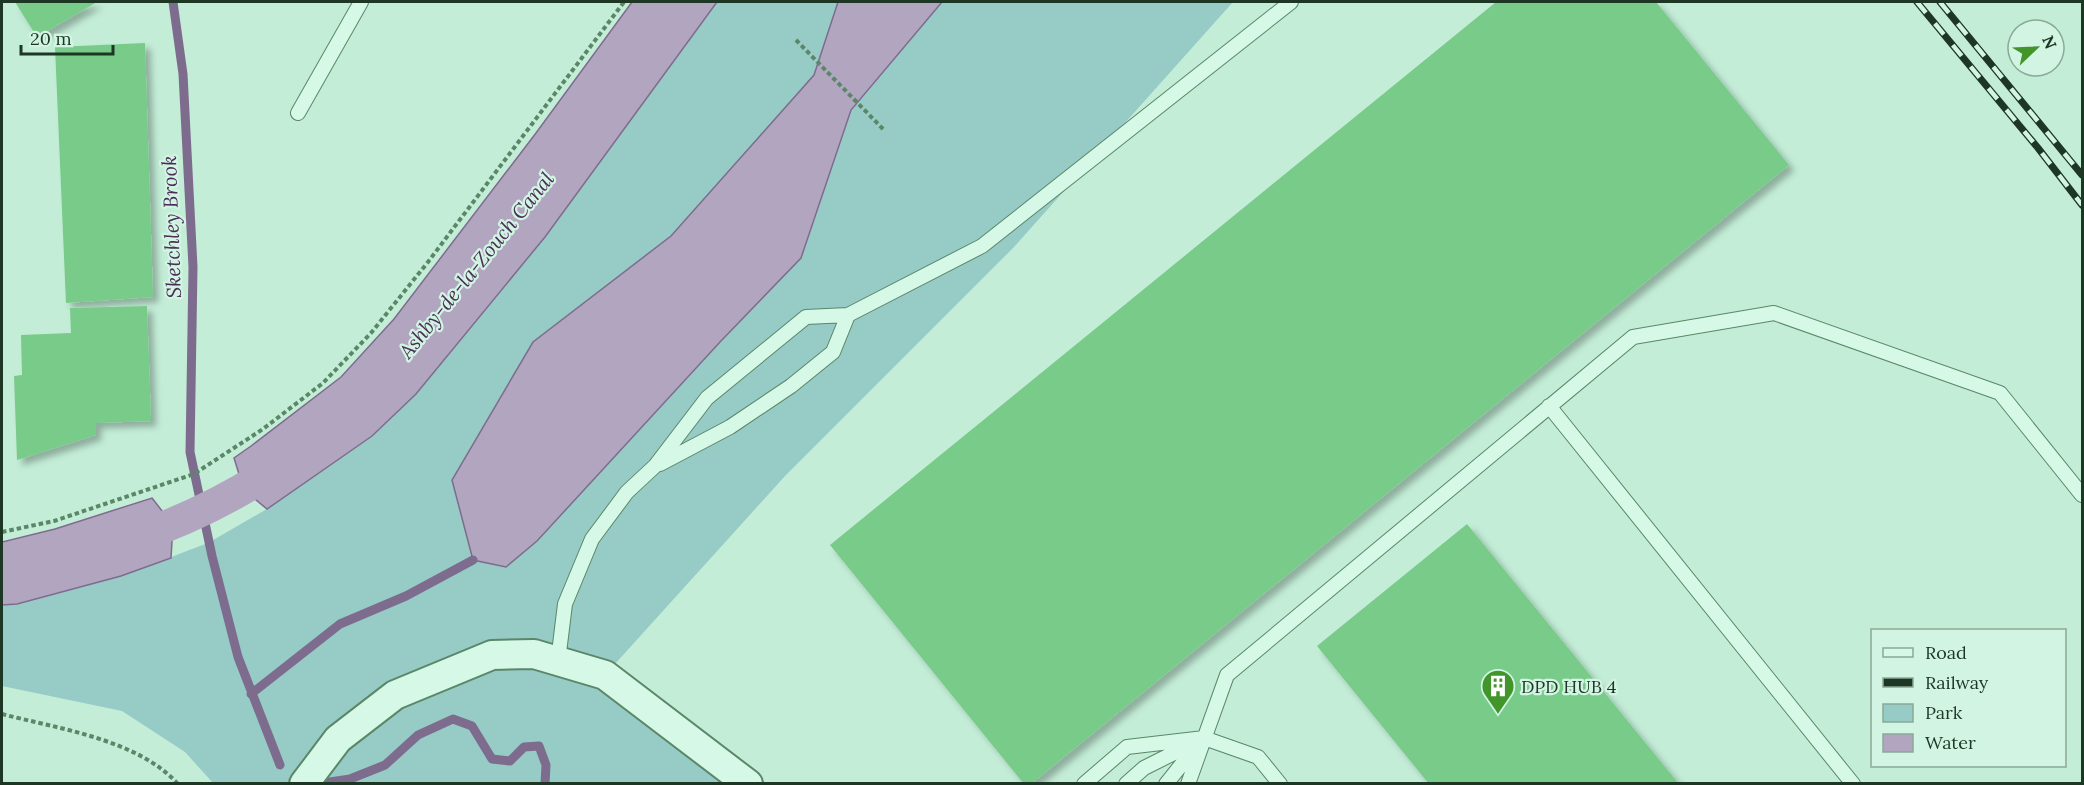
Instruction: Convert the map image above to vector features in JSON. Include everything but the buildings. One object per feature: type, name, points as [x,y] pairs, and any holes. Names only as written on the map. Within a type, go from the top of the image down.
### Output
[{"type":"street","points":[[304,783],[338,739],[395,695],[492,655],[534,654],[605,675],[748,783]]},
{"type":"lane","points":[[298,113],[361,2]]},
{"type":"lane","points":[[558,661],[565,604],[592,539],[627,492],[655,466],[707,398],[806,317],[848,315],[982,246],[1291,2]]},
{"type":"lane","points":[[1188,783],[1227,675],[1633,337],[1774,313],[2000,393],[2082,495]]},
{"type":"lane","points":[[655,466],[730,428],[791,386],[833,352],[848,315]]},
{"type":"lane","points":[[1550,406],[1853,783]]},
{"type":"lane","points":[[1126,783],[1144,768],[1204,738]]},
{"type":"lane","points":[[1166,783],[1204,738]]},
{"type":"lane","points":[[1084,783],[1127,747],[1204,738],[1258,757],[1280,783]]},
{"type":"path","points":[[2,532],[54,521],[194,474],[263,429],[323,383],[372,333],[400,298],[624,2]]},
{"type":"path","points":[[796,40],[885,131]]},
{"type":"path","points":[[2,714],[117,744],[167,771],[178,783]]},
{"type":"green space","points":[[717,2],[1233,2],[1014,247],[785,476],[605,675],[748,783],[213,783],[185,752],[122,711],[2,686],[2,605],[17,604],[121,576],[208,543],[267,509],[372,436],[416,394],[545,237]]},
{"type":"water","points":[[632,2],[717,2],[545,237],[416,394],[372,436],[267,509],[244,490],[234,458],[341,377],[394,319],[536,133]]},
{"type":"water","points":[[838,2],[942,2],[851,110],[801,258],[720,342],[537,541],[506,567],[473,560],[452,480],[533,342],[671,236],[814,75]]},
{"type":"water","points":[[152,498],[173,525],[171,558],[121,576],[17,604],[2,605],[2,542],[55,529]]},
{"type":"waterway","name":"Sketchley Brook","points":[[173,2],[183,74],[193,267],[190,452],[212,556],[238,657],[280,765]]},
{"type":"waterway","name":"Ashby-de-la-Zouch Canal","points":[[132,539],[209,507],[281,465]]},
{"type":"waterway","points":[[251,694],[340,624],[406,596],[473,560]]},
{"type":"waterway","points":[[330,782],[350,779],[385,765],[418,735],[453,719],[472,726],[492,759],[510,761],[524,747],[539,746],[546,765],[545,784]]},
{"type":"railway","points":[[1917,2],[2038,148],[2082,205]]},
{"type":"railway","points":[[1940,2],[2082,175]]},
{"type":"place","name":"DPD HUB 4","points":[[1498,715]]}]
